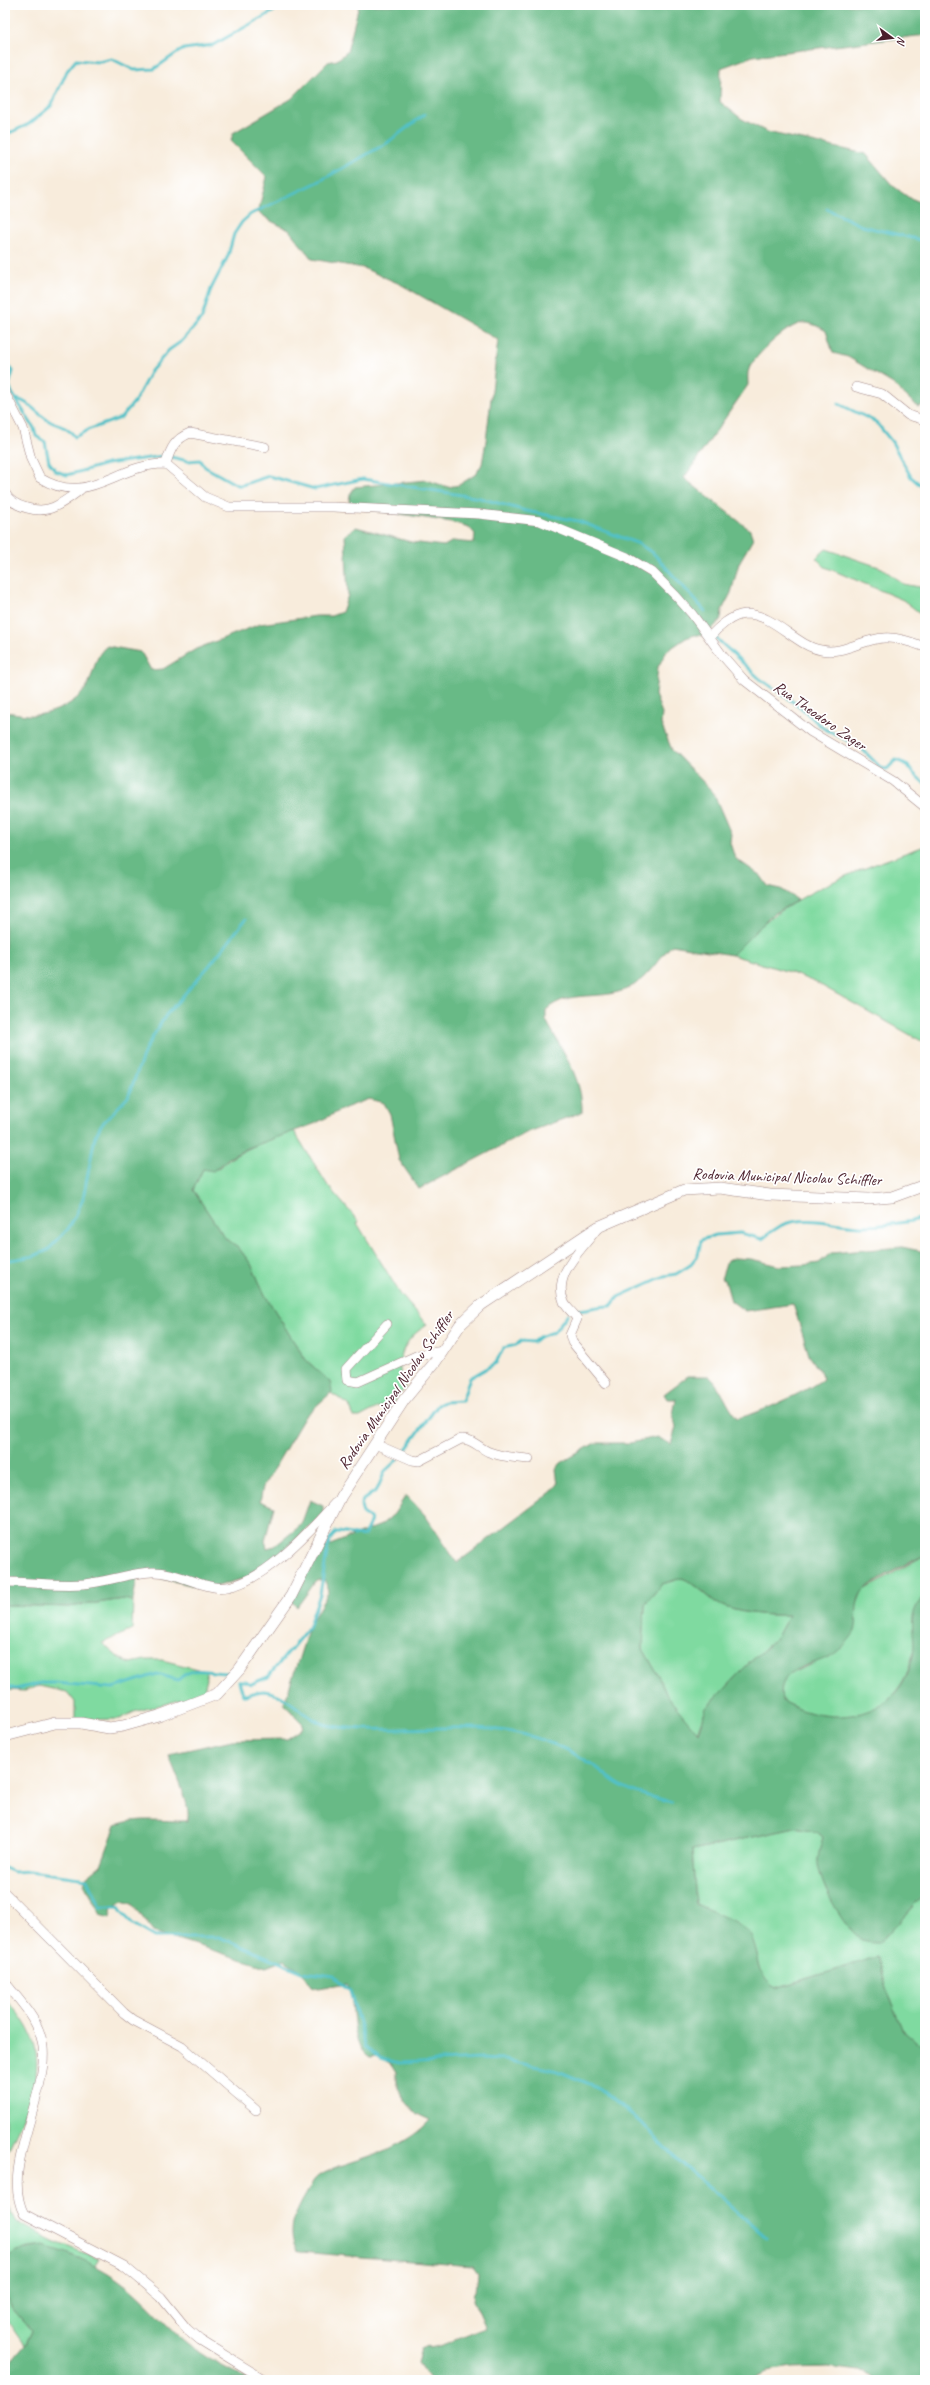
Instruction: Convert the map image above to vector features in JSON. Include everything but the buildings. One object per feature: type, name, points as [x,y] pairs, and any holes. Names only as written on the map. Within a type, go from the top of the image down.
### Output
[{"type":"street","points":[[856,387],[882,394],[908,415],[925,420]]},
{"type":"street","points":[[5,394],[23,428],[31,459],[40,478],[62,488],[81,489]]},
{"type":"street","points":[[5,493],[8,499],[16,504],[31,508],[48,509],[64,502],[81,489],[136,468],[166,464],[173,445],[182,436],[190,433],[265,446]]},
{"type":"street","name":"Rua Theodoro Zager","points":[[166,464],[205,496],[228,507],[333,507],[479,514],[540,522],[627,556],[652,572],[692,614],[722,655],[744,680],[811,732],[883,775],[925,807]]},
{"type":"street","points":[[710,637],[721,626],[736,616],[744,614],[763,619],[781,628],[804,644],[822,651],[847,649],[884,638],[912,642],[925,647]]},
{"type":"street","name":"Rodovia Municipal Nicolau Schiffler","points":[[5,1736],[55,1723],[81,1723],[109,1728],[123,1726],[159,1716],[217,1694],[239,1670],[291,1596],[318,1547],[341,1496],[404,1400],[443,1351],[469,1315],[598,1227],[675,1193],[696,1188],[720,1188],[770,1195],[869,1199],[892,1197],[925,1185]]},
{"type":"street","points":[[598,1227],[565,1271],[561,1295],[564,1304],[577,1319],[570,1335],[572,1342],[606,1383]]},
{"type":"street","points":[[387,1324],[346,1369],[345,1374],[347,1380],[358,1382],[418,1356],[443,1351]]},
{"type":"street","points":[[375,1444],[418,1461],[461,1439],[466,1439],[488,1452],[514,1458],[529,1459]]},
{"type":"street","points":[[5,1582],[83,1584],[153,1572],[170,1574],[215,1588],[230,1586],[259,1573],[296,1546],[341,1496]]},
{"type":"street","points":[[5,1893],[124,2013],[182,2046],[256,2110]]},
{"type":"street","points":[[5,1982],[34,2019],[43,2046],[41,2072],[19,2123]]},
{"type":"street","points":[[8,2178],[16,2208],[24,2214],[124,2266],[152,2289],[187,2329],[200,2340],[266,2380]]},
{"type":"green space","points":[[359,5],[925,5],[925,35],[753,56],[721,68],[720,102],[742,119],[767,132],[866,154],[892,185],[908,197],[925,204],[925,404],[918,407],[893,384],[848,357],[833,353],[824,329],[809,323],[803,323],[789,329],[757,356],[748,372],[748,385],[684,478],[750,530],[753,539],[739,563],[731,593],[722,610],[721,619],[706,636],[695,635],[686,638],[667,651],[658,667],[655,695],[662,713],[661,724],[672,750],[713,792],[731,834],[730,843],[735,858],[761,876],[768,886],[781,889],[798,900],[772,915],[732,955],[672,945],[647,974],[629,988],[607,994],[565,999],[555,1003],[546,1010],[546,1020],[575,1076],[579,1087],[582,1112],[526,1133],[419,1189],[399,1160],[390,1114],[384,1103],[369,1099],[345,1108],[314,1124],[248,1148],[229,1158],[213,1171],[203,1169],[193,1190],[225,1238],[238,1247],[251,1264],[265,1295],[294,1342],[306,1360],[330,1382],[332,1392],[305,1416],[263,1487],[260,1501],[274,1507],[265,1540],[267,1548],[275,1546],[301,1525],[310,1500],[323,1506],[323,1514],[259,1574],[208,1589],[151,1576],[137,1578],[133,1601],[124,1599],[69,1607],[5,1605],[5,712],[24,715],[44,714],[52,712],[68,704],[82,694],[87,687],[96,661],[100,653],[107,646],[141,652],[151,670],[163,669],[196,649],[260,624],[316,616],[331,616],[342,612],[348,595],[345,535],[356,527],[411,542],[444,546],[453,541],[474,543],[475,534],[469,527],[451,522],[355,507],[349,502],[350,494],[355,487],[426,480],[448,487],[459,485],[476,474],[482,464],[486,441],[498,340],[400,284],[363,268],[312,259],[289,230],[271,221],[258,212],[267,177],[231,141],[233,133],[291,99],[328,62],[337,60],[347,52]]},
{"type":"green space","points":[[826,549],[882,568],[903,584],[925,588],[925,617],[903,600],[825,567],[816,558]]},
{"type":"green space","points":[[925,846],[925,1043],[817,983],[789,972],[732,955],[751,934],[796,901],[846,876]]},
{"type":"green space","points":[[294,1131],[328,1186],[359,1222],[357,1223],[401,1295],[427,1325],[412,1337],[402,1352],[400,1369],[405,1388],[393,1402],[360,1417],[354,1417],[349,1405],[331,1393],[330,1382],[306,1360],[265,1295],[251,1264],[238,1247],[225,1238],[193,1190],[203,1169],[217,1169],[244,1151]]},
{"type":"green space","points":[[902,1247],[925,1252],[925,1555],[881,1578],[862,1592],[859,1597],[857,1607],[855,1631],[852,1636],[841,1648],[830,1656],[791,1673],[785,1679],[782,1688],[782,1701],[801,1710],[821,1715],[842,1716],[861,1713],[879,1706],[894,1694],[906,1677],[914,1647],[913,1617],[915,1610],[925,1595],[925,1893],[880,1942],[861,1939],[854,1933],[839,1914],[821,1878],[818,1858],[823,1837],[817,1832],[795,1828],[692,1850],[696,1904],[725,1917],[746,1930],[750,1935],[756,1949],[761,1971],[769,1983],[776,1988],[877,1957],[886,1989],[902,2029],[925,2049],[925,2380],[876,2380],[866,2372],[828,2367],[791,2368],[768,2372],[749,2380],[431,2380],[417,2362],[421,2349],[428,2346],[429,2348],[443,2345],[486,2328],[474,2301],[477,2273],[472,2266],[300,2252],[297,2251],[292,2235],[294,2220],[300,2205],[316,2178],[328,2170],[373,2155],[404,2141],[430,2120],[417,2114],[407,2103],[397,2088],[397,2072],[392,2064],[379,2056],[370,2057],[358,2042],[355,2033],[350,1992],[346,1983],[319,1988],[312,1986],[302,1971],[284,1960],[266,1967],[154,1932],[132,1904],[122,1901],[112,1908],[110,1918],[101,1915],[84,1884],[86,1877],[101,1865],[116,1825],[125,1822],[143,1820],[187,1821],[188,1815],[185,1799],[169,1756],[174,1753],[232,1740],[287,1739],[302,1729],[303,1724],[284,1704],[310,1624],[329,1591],[324,1579],[316,1581],[297,1607],[286,1596],[325,1547],[381,1525],[394,1514],[406,1495],[425,1515],[457,1563],[551,1492],[558,1484],[556,1469],[561,1463],[595,1443],[630,1443],[657,1437],[671,1444],[676,1427],[673,1415],[676,1399],[667,1399],[664,1394],[688,1376],[709,1376],[737,1418],[768,1408],[815,1384],[823,1379],[819,1368],[818,1369],[809,1355],[793,1304],[745,1311],[731,1301],[725,1280],[721,1279],[727,1261],[734,1258],[751,1259],[780,1266],[804,1265],[819,1263],[831,1253]],"holes":[[[682,1578],[691,1582],[714,1601],[729,1608],[750,1613],[789,1615],[777,1637],[741,1671],[706,1708],[698,1733],[667,1696],[658,1675],[643,1649],[645,1604],[662,1584]]]},
{"type":"green space","points":[[925,1555],[925,1595],[921,1599],[912,1658],[901,1684],[889,1699],[874,1709],[856,1715],[838,1717],[819,1715],[800,1710],[782,1701],[781,1691],[786,1678],[818,1661],[855,1631],[855,1610],[862,1591]]},
{"type":"green space","points":[[682,1578],[695,1585],[714,1601],[729,1608],[750,1613],[789,1615],[777,1637],[741,1671],[706,1708],[697,1733],[667,1696],[658,1675],[643,1649],[645,1604],[662,1584]]},
{"type":"green space","points":[[124,1599],[133,1601],[132,1630],[102,1643],[119,1658],[131,1663],[145,1660],[162,1660],[205,1671],[207,1678],[203,1694],[134,1712],[120,1719],[75,1720],[75,1702],[67,1692],[39,1686],[24,1691],[5,1690],[5,1605],[69,1607]]},
{"type":"green space","points":[[795,1828],[817,1832],[823,1837],[818,1859],[821,1876],[826,1890],[850,1929],[880,1942],[925,1893],[925,2049],[902,2029],[886,1989],[877,1957],[776,1988],[767,1983],[762,1975],[756,1951],[734,1923],[696,1904],[692,1850]]},
{"type":"green space","points":[[5,1998],[20,2016],[33,2039],[36,2056],[36,2073],[33,2091],[27,2108],[5,2157]]},
{"type":"green space","points":[[5,2200],[17,2222],[53,2241],[100,2259],[95,2267],[61,2251],[39,2247],[28,2248],[16,2253],[5,2261]]},
{"type":"green space","points":[[43,2246],[77,2257],[119,2280],[193,2348],[213,2361],[249,2380],[5,2380],[5,2369],[26,2344],[32,2331],[12,2308],[5,2296],[5,2261],[16,2251]]},
{"type":"green space","points":[[5,2296],[12,2308],[32,2331],[25,2345],[5,2316]]},
{"type":"waterway","points":[[5,135],[29,124],[51,106],[67,71],[76,60],[98,62],[112,59],[134,70],[154,69],[184,49],[213,45],[274,11]]},
{"type":"waterway","points":[[16,399],[26,403],[51,422],[67,429],[75,437],[90,429],[121,418],[135,401],[151,371],[169,350],[182,341],[202,318],[211,289],[228,256],[234,234],[242,222],[251,214],[318,182],[387,143],[425,114]]},
{"type":"waterway","points":[[827,209],[862,226],[925,241]]},
{"type":"waterway","points":[[5,364],[13,371],[9,385],[12,393],[34,428],[36,436],[45,442],[49,462],[56,471],[67,475],[107,464],[163,456]]},
{"type":"waterway","points":[[839,404],[876,422],[892,442],[911,477],[925,489]]},
{"type":"waterway","points":[[171,457],[188,461],[200,460],[205,467],[237,485],[242,485],[269,476],[315,489],[363,479],[480,498],[526,511],[578,521],[639,544],[654,554],[705,611]]},
{"type":"waterway","points":[[714,636],[760,679],[799,706],[823,728],[860,747],[881,768],[887,769],[896,760],[908,765],[912,772],[925,784]]},
{"type":"waterway","points":[[5,1261],[34,1256],[48,1250],[68,1229],[83,1199],[95,1137],[101,1125],[128,1097],[146,1048],[166,1015],[209,966],[246,919]]},
{"type":"waterway","points":[[575,1310],[611,1306],[618,1297],[664,1276],[676,1274],[689,1266],[698,1255],[701,1240],[716,1235],[740,1233],[762,1239],[782,1225],[792,1222],[822,1221],[869,1226],[893,1224],[925,1218]]},
{"type":"waterway","points":[[404,1452],[438,1405],[444,1402],[462,1401],[470,1378],[496,1363],[503,1348],[516,1345],[521,1341],[533,1342],[539,1337],[554,1332],[568,1314]]},
{"type":"waterway","points":[[239,1681],[246,1681],[251,1684],[268,1677],[308,1628],[320,1594],[329,1541],[336,1532],[343,1532],[357,1536],[364,1535],[371,1521],[370,1518],[363,1514],[361,1505],[363,1500],[377,1490],[385,1471],[397,1460]]},
{"type":"waterway","points":[[5,1686],[16,1689],[41,1683],[56,1683],[113,1688],[157,1674],[178,1680],[190,1672],[202,1670],[228,1673]]},
{"type":"waterway","points":[[239,1681],[243,1695],[264,1691],[274,1693],[314,1719],[332,1726],[359,1729],[493,1729],[519,1733],[552,1743],[571,1752],[596,1767],[620,1785],[632,1791],[672,1802]]},
{"type":"waterway","points":[[5,1868],[14,1872],[30,1871],[87,1879],[100,1907],[119,1907],[122,1913],[133,1924],[155,1937],[219,1937],[303,1972],[334,1976],[350,1991],[366,2047],[380,2058],[399,2063],[479,2059],[505,2060],[558,2071],[597,2087],[641,2122],[667,2150],[766,2237]]}]
